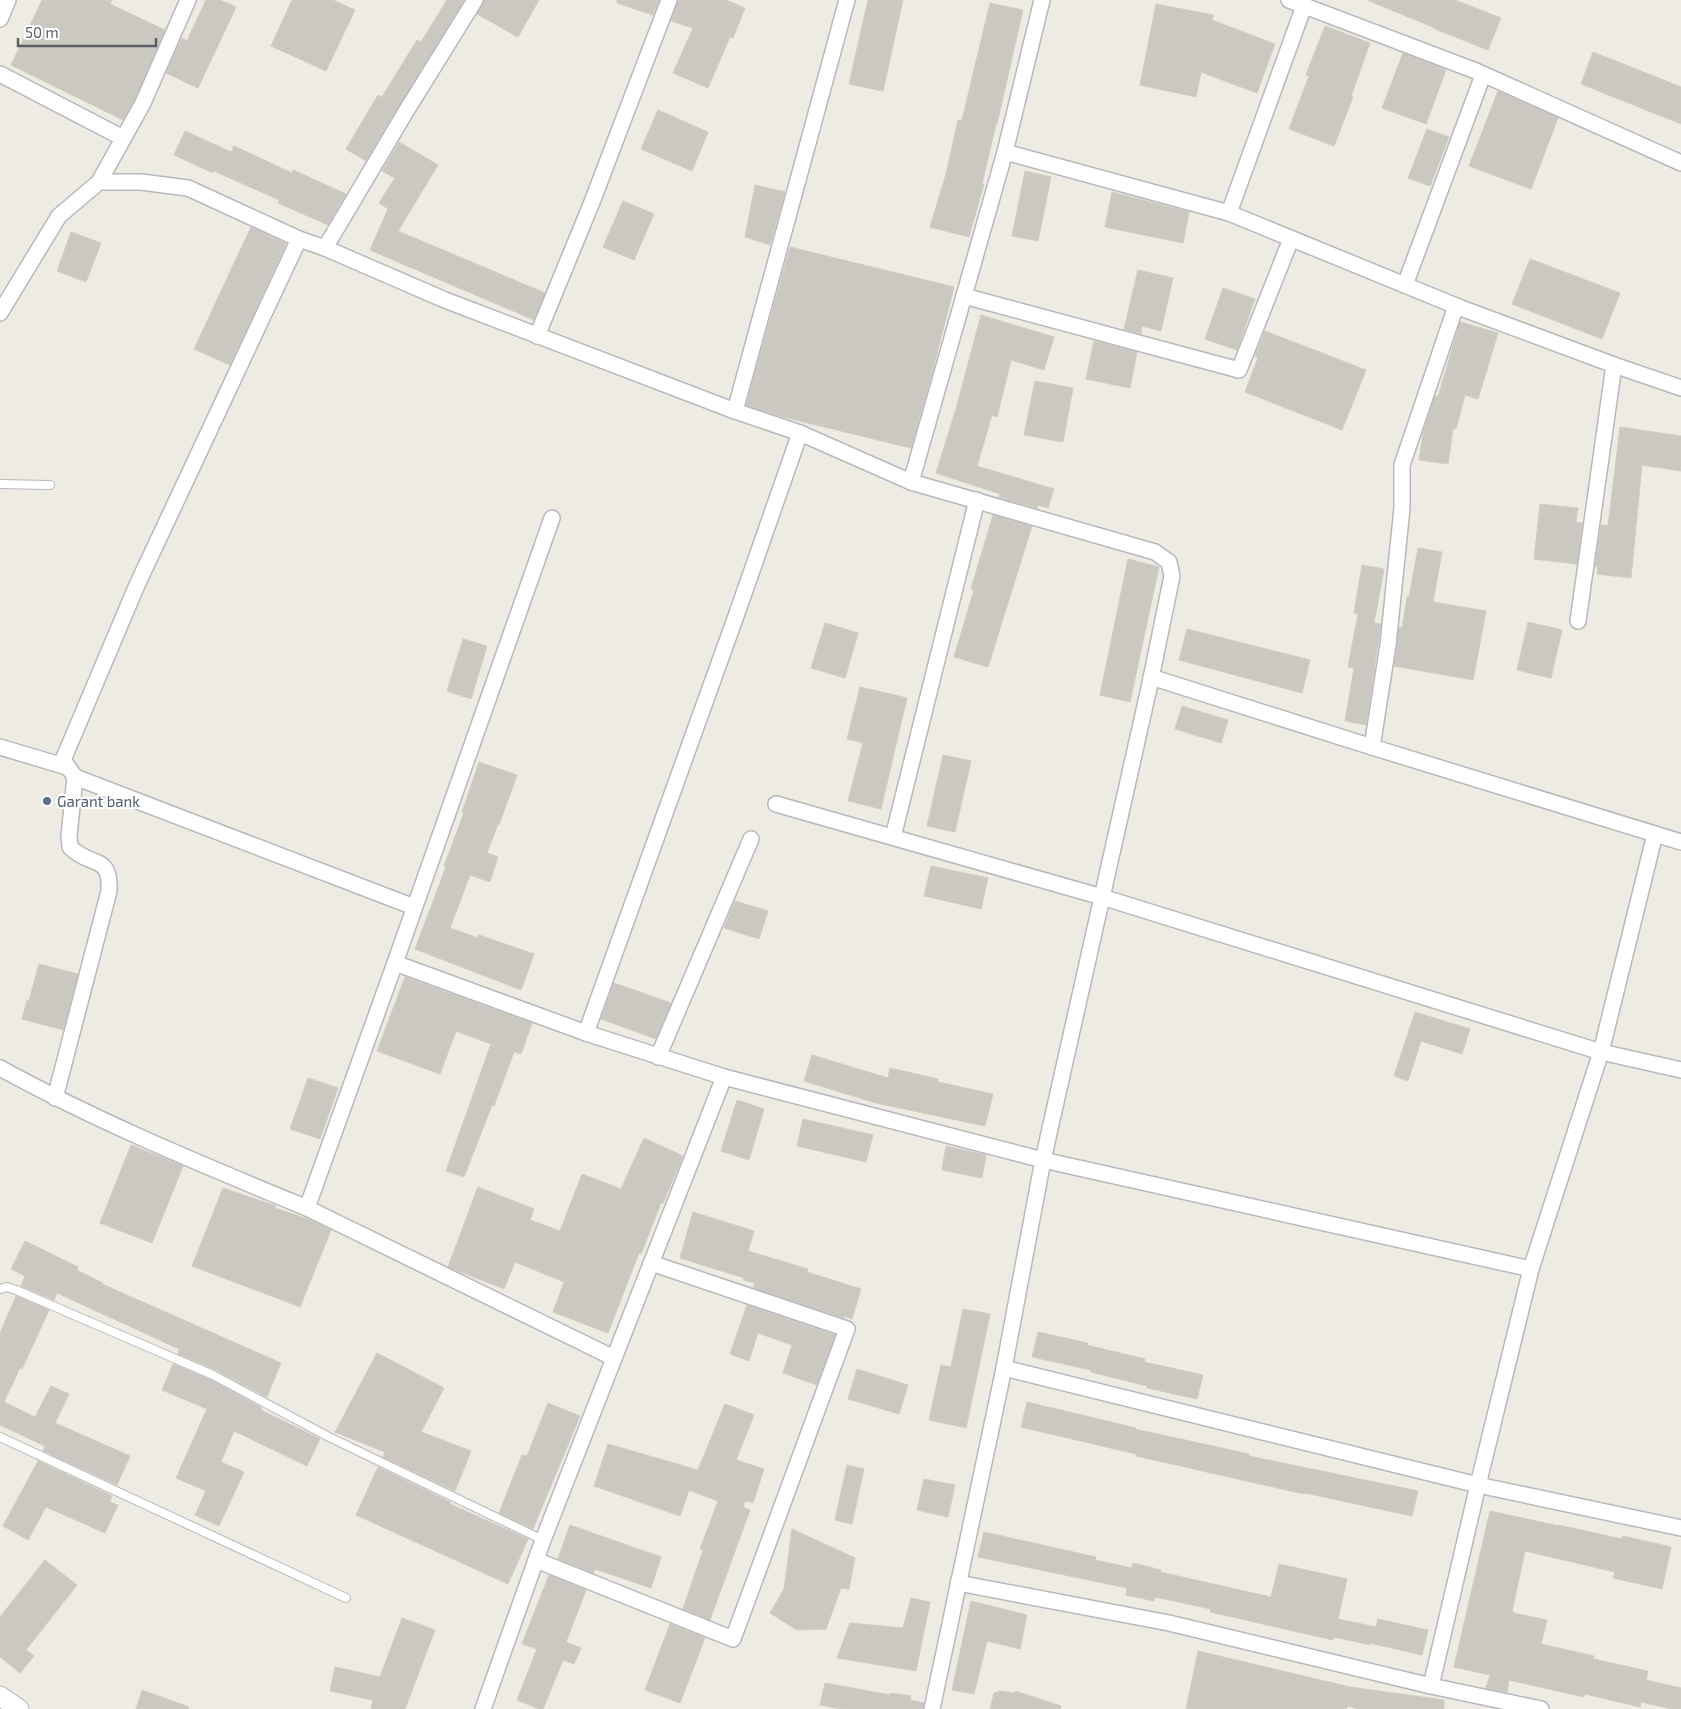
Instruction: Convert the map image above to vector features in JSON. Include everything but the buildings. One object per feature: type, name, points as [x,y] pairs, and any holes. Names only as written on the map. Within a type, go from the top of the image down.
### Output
[{"type":"street","points":[[0,19],[8,0]]},
{"type":"street","points":[[0,313],[59,216],[99,182],[143,103],[188,0]]},
{"type":"street","points":[[325,248],[475,0]]},
{"type":"street","points":[[537,336],[592,202],[669,0]]},
{"type":"street","points":[[735,411],[847,0]]},
{"type":"street","points":[[910,482],[1005,152],[1042,0]]},
{"type":"street","points":[[1288,0],[1483,74],[1681,163]]},
{"type":"street","points":[[1229,213],[1304,6]]},
{"type":"street","points":[[0,74],[123,138]]},
{"type":"street","points":[[1405,285],[1483,74]]},
{"type":"street","points":[[1005,152],[1229,213],[1456,306],[1681,388]]},
{"type":"street","points":[[99,182],[141,182],[188,188],[299,239],[325,248],[445,300],[735,411],[800,433],[910,482],[1154,552],[1169,562],[1172,576],[1043,1160],[1004,1368],[932,1709]]},
{"type":"street","points":[[964,296],[1239,370],[1291,238]]},
{"type":"street","points":[[55,1098],[109,891],[110,876],[105,867],[80,855],[70,847],[71,772],[63,760],[137,584],[299,239]]},
{"type":"street","points":[[1372,747],[1388,645],[1402,508],[1402,465],[1456,306]]},
{"type":"street","points":[[1578,621],[1614,365]]},
{"type":"street","points":[[586,1033],[733,626],[800,433]]},
{"type":"street","points":[[893,837],[977,500]]},
{"type":"street","points":[[307,1208],[552,518]]},
{"type":"street","points":[[1151,677],[1681,842]]},
{"type":"street","points":[[0,747],[71,772],[414,907]]},
{"type":"street","points":[[776,804],[1102,896],[1601,1052],[1681,1070]]},
{"type":"street","points":[[1431,1686],[1531,1269],[1601,1052],[1655,834]]},
{"type":"street","points":[[658,1057],[751,839]]},
{"type":"street","points":[[394,962],[586,1033],[724,1077],[1043,1160],[1531,1269]]},
{"type":"street","points":[[0,1068],[55,1098],[210,1168],[307,1208],[614,1358]]},
{"type":"street","points":[[482,1709],[543,1540],[724,1077]]},
{"type":"street","points":[[536,1560],[733,1639],[847,1329],[651,1263]]},
{"type":"street","points":[[1004,1368],[1478,1485],[1681,1528]]},
{"type":"street","points":[[958,1583],[1169,1623],[1431,1686],[1540,1709]]},
{"type":"street","points":[[0,1696],[18,1709]]},
{"type":"lane","points":[[0,484],[50,484]]},
{"type":"lane","points":[[0,1289],[7,1287],[16,1290],[213,1375],[330,1437],[543,1540]]},
{"type":"lane","points":[[0,1437],[346,1598]]},
{"type":"place","name":"Garant bank","points":[[47,801]]}]
